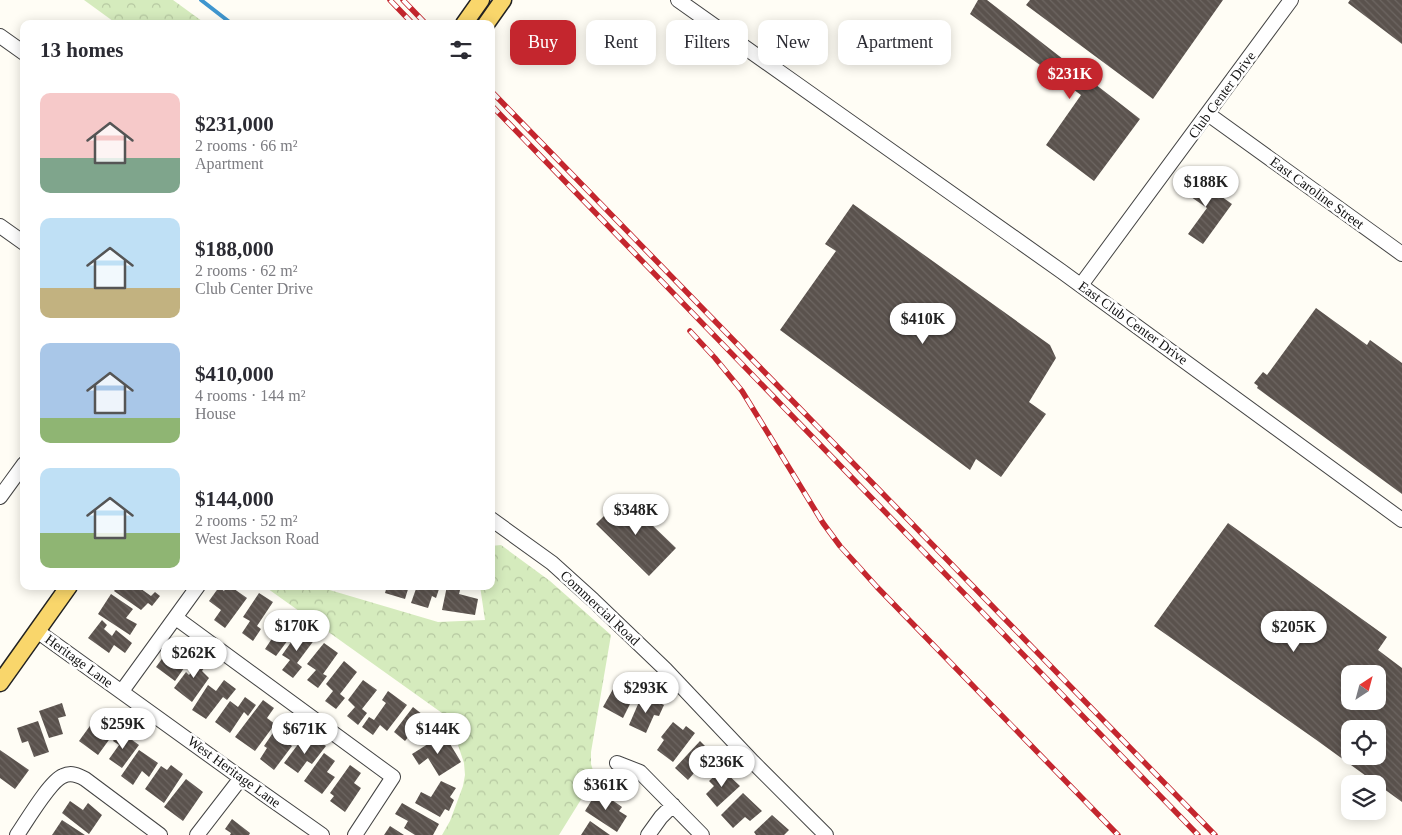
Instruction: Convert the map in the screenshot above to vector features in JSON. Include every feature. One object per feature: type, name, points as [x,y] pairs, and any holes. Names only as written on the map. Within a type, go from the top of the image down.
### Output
[{"type":"main road","points":[[489,20],[503,0]]},
{"type":"main road","points":[[0,683],[66,590]]},
{"type":"street","name":"East Club Center Drive","points":[[678,0],[862,128],[1081,285],[1402,520]]},
{"type":"street","name":"Club Center Drive","points":[[1081,285],[1291,0]]},
{"type":"street","points":[[0,36],[20,50]]},
{"type":"street","name":"East Caroline Street","points":[[1208,114],[1402,254]]},
{"type":"street","points":[[1,228],[20,240]]},
{"type":"street","points":[[0,497],[20,470]]},
{"type":"street","name":"Commercial Road","points":[[495,522],[552,564],[599,606],[665,669],[753,762],[826,835]]},
{"type":"street","points":[[122,691],[195,590]]},
{"type":"street","points":[[176,618],[392,777],[355,835]]},
{"type":"street","name":"Heritage Lane","points":[[37,630],[122,691]]},
{"type":"street","name":"West Heritage Lane","points":[[122,691],[322,835]]},
{"type":"street","points":[[618,763],[640,772],[702,835]]},
{"type":"street","points":[[17,835],[54,781],[63,775],[75,774],[85,779],[160,835]]},
{"type":"street","points":[[198,835],[241,778]]},
{"type":"street","points":[[648,835],[660,817],[673,805]]},
{"type":"green space","points":[[84,0],[173,0],[200,20],[112,20]]},
{"type":"green space","points":[[501,545],[550,581],[611,635],[591,752],[591,764],[595,777],[559,835],[442,835],[450,821],[463,786],[465,775],[464,763],[449,718],[270,590],[330,590],[438,622],[485,620],[481,590],[495,590],[495,546]]},
{"type":"building","points":[[978,0],[987,0],[1140,119],[1094,181],[1046,145],[1081,95],[970,14]]},
{"type":"building","points":[[1030,0],[1223,0],[1153,99],[1026,5]]},
{"type":"building","points":[[1350,0],[1402,0],[1402,44],[1348,3]]},
{"type":"building","points":[[1191,175],[1232,204],[1203,244],[1188,234],[1207,208],[1181,190]]},
{"type":"building","points":[[853,204],[1050,345],[1056,358],[1029,402],[1046,414],[1001,477],[976,459],[970,470],[780,330],[836,251],[825,244]]},
{"type":"building","points":[[1316,308],[1367,345],[1370,340],[1402,363],[1402,494],[1257,388],[1258,386],[1254,383],[1263,372],[1267,375]]},
{"type":"building","points":[[623,497],[676,548],[649,576],[596,524]]},
{"type":"building","points":[[1228,523],[1387,637],[1378,650],[1402,668],[1402,802],[1386,790],[1386,775],[1365,775],[1351,765],[1386,765],[1386,720],[1341,720],[1341,758],[1154,626]]},
{"type":"building","points":[[143,590],[151,596],[155,592],[160,596],[152,606],[148,603],[141,610],[114,591]]},
{"type":"building","points":[[217,590],[236,590],[247,598],[225,628],[214,620],[221,610],[209,601]]},
{"type":"building","points":[[386,590],[408,590],[405,599],[385,593]]},
{"type":"building","points":[[416,590],[439,590],[436,598],[432,596],[428,608],[411,603]]},
{"type":"building","points":[[446,590],[460,590],[459,594],[478,599],[475,615],[442,610]]},
{"type":"building","points":[[259,593],[273,602],[257,626],[261,629],[253,641],[242,633],[250,621],[243,617]]},
{"type":"building","points":[[111,594],[133,609],[126,618],[137,624],[130,635],[98,614]]},
{"type":"building","points":[[280,611],[299,625],[292,634],[287,631],[283,636],[288,640],[276,656],[265,649],[273,637],[265,632]]},
{"type":"building","points":[[102,620],[107,625],[104,629],[112,636],[116,630],[132,643],[125,653],[114,645],[109,653],[88,638]]},
{"type":"building","points":[[301,628],[315,639],[297,663],[302,667],[293,678],[282,670],[290,660],[282,655]]},
{"type":"building","points":[[185,643],[196,651],[175,681],[156,667],[169,649],[177,654]]},
{"type":"building","points":[[324,643],[338,653],[323,674],[327,676],[318,688],[307,680],[316,670],[307,664]]},
{"type":"building","points":[[200,653],[209,661],[202,671],[209,678],[192,702],[174,688],[186,672],[189,675],[195,668],[190,665]]},
{"type":"building","points":[[344,661],[357,672],[340,694],[345,698],[336,709],[325,701],[333,691],[326,684]]},
{"type":"building","points":[[224,680],[236,689],[227,700],[223,697],[206,719],[192,710],[208,685],[216,691]]},
{"type":"building","points":[[363,680],[377,690],[362,709],[367,713],[358,725],[347,716],[355,707],[348,700]]},
{"type":"building","points":[[617,682],[636,692],[623,718],[603,707]]},
{"type":"building","points":[[388,691],[407,705],[387,731],[380,725],[373,735],[362,727],[369,717],[374,720],[386,703],[382,700]]},
{"type":"building","points":[[642,695],[664,705],[659,716],[654,715],[646,733],[629,725]]},
{"type":"building","points":[[245,697],[256,705],[248,716],[244,712],[230,733],[215,722],[230,701],[238,707]]},
{"type":"building","points":[[263,700],[274,708],[267,718],[275,724],[255,751],[235,737]]},
{"type":"building","points":[[62,703],[66,716],[58,718],[63,734],[49,738],[39,711]]},
{"type":"building","points":[[413,707],[436,725],[425,740],[413,731],[405,741],[394,732]]},
{"type":"building","points":[[100,712],[119,726],[98,755],[79,741]]},
{"type":"building","points":[[38,721],[49,752],[34,757],[28,741],[22,743],[17,728]]},
{"type":"building","points":[[281,721],[292,729],[284,740],[292,746],[274,770],[260,759],[267,748],[264,746]]},
{"type":"building","points":[[673,722],[683,730],[686,726],[695,733],[673,762],[657,750],[664,740],[661,737]]},
{"type":"building","points":[[120,731],[139,745],[122,768],[109,759],[119,745],[113,741]]},
{"type":"building","points":[[444,734],[461,762],[439,776],[428,758],[419,765],[412,754]]},
{"type":"building","points":[[315,738],[326,746],[312,764],[307,761],[298,773],[284,763],[299,743],[307,749]]},
{"type":"building","points":[[700,741],[717,758],[699,776],[695,772],[688,780],[675,768]]},
{"type":"building","points":[[0,750],[29,770],[15,789],[0,778]]},
{"type":"building","points":[[139,750],[158,763],[149,777],[142,771],[133,785],[121,776]]},
{"type":"building","points":[[324,753],[335,761],[327,772],[335,777],[322,794],[304,781]]},
{"type":"building","points":[[171,765],[183,774],[164,803],[145,789],[161,766],[167,770]]},
{"type":"building","points":[[350,765],[361,773],[354,783],[361,788],[345,812],[330,801],[334,796],[330,793]]},
{"type":"building","points":[[722,769],[740,786],[717,807],[706,794],[714,786],[709,781]]},
{"type":"building","points":[[186,779],[203,792],[183,821],[164,807]]},
{"type":"building","points":[[441,781],[456,788],[450,797],[454,800],[449,811],[445,809],[440,817],[415,803],[421,792],[431,797]]},
{"type":"building","points":[[598,790],[622,807],[619,811],[627,816],[617,832],[585,811]]},
{"type":"building","points":[[743,793],[762,811],[750,821],[745,817],[733,828],[721,815]]},
{"type":"building","points":[[70,801],[83,810],[88,803],[102,815],[89,834],[62,813]]},
{"type":"building","points":[[402,803],[439,824],[433,835],[415,835],[404,828],[408,821],[395,814]]},
{"type":"building","points":[[772,815],[789,830],[784,835],[756,835],[754,832]]},
{"type":"building","points":[[232,819],[250,833],[249,835],[230,835],[231,833],[225,829]]},
{"type":"building","points":[[62,820],[85,835],[52,835]]},
{"type":"building","points":[[590,821],[610,835],[581,835]]},
{"type":"building","points":[[390,826],[404,835],[384,835]]},
{"type":"waterway","points":[[201,0],[227,20]]},
{"type":"railway","points":[[390,0],[409,20]]},
{"type":"railway","points":[[403,0],[422,20]]},
{"type":"railway","points":[[495,95],[1215,835]]},
{"type":"railway","points":[[495,109],[1198,835]]},
{"type":"railway","points":[[690,331],[742,391],[823,523],[840,546],[877,587],[1118,835]]}]
